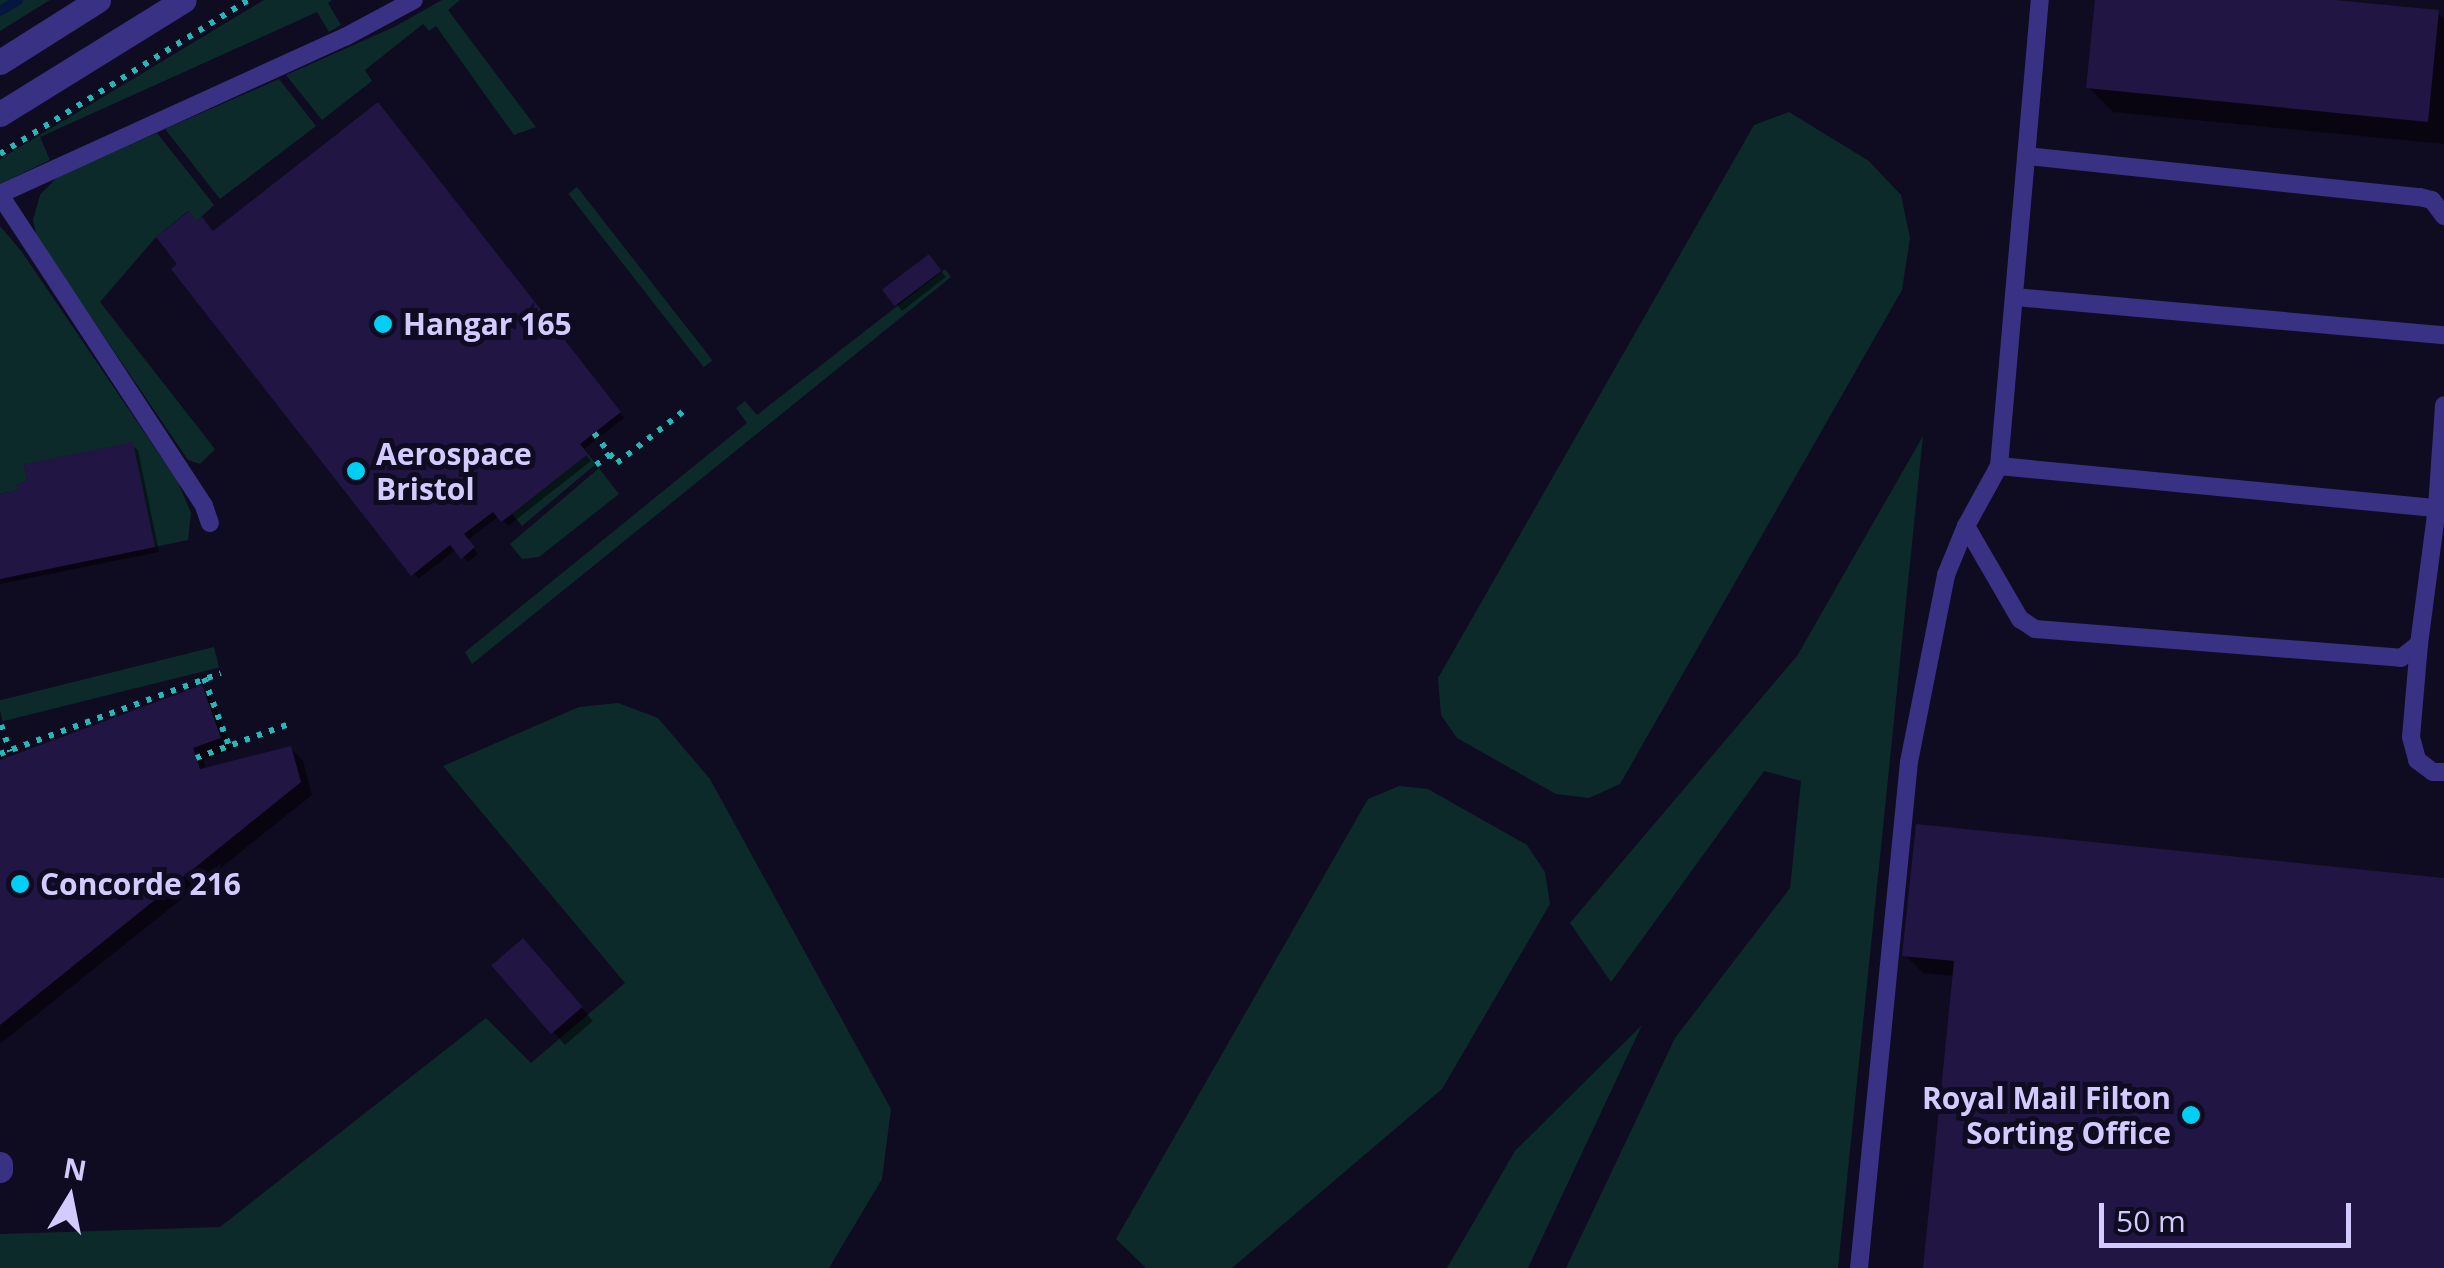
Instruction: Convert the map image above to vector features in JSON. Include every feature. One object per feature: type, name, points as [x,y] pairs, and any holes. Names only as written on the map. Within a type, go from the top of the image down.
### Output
[{"type":"street","points":[[0,62],[98,0]]},
{"type":"street","points":[[0,114],[184,0]]},
{"type":"lane","points":[[210,523],[196,494],[0,194],[345,38],[414,0]]},
{"type":"lane","points":[[1860,1268],[1909,762],[1946,575],[1966,526],[2000,466],[2040,0]]},
{"type":"lane","points":[[2027,156],[2420,197],[2432,200],[2444,216]]},
{"type":"lane","points":[[2015,297],[2444,335]]},
{"type":"lane","points":[[2444,405],[2437,508],[2411,737],[2417,760],[2433,772],[2444,772]]},
{"type":"lane","points":[[2000,466],[2437,508]]},
{"type":"lane","points":[[2437,508],[2444,529]]},
{"type":"lane","points":[[1966,526],[2020,618],[2036,629],[2366,657],[2401,658],[2419,644]]},
{"type":"path","points":[[0,154],[248,0]]},
{"type":"path","points":[[594,433],[617,463],[685,410]]},
{"type":"path","points":[[596,465],[610,454]]},
{"type":"path","points":[[0,754],[221,673]]},
{"type":"path","points":[[204,678],[230,746]]},
{"type":"path","points":[[196,758],[289,724]]},
{"type":"path","points":[[1,726],[10,750]]},
{"type":"green space","points":[[0,0],[50,0],[0,31]]},
{"type":"green space","points":[[264,0],[332,0],[328,3],[341,25],[329,32],[317,12],[40,137],[50,160],[0,184],[0,159]]},
{"type":"green space","points":[[442,0],[460,0],[448,10],[536,127],[514,135],[436,26],[429,31],[423,24],[365,70],[372,81],[322,120],[286,75],[394,27]]},
{"type":"green space","points":[[279,79],[316,126],[220,199],[165,129]]},
{"type":"green space","points":[[1789,112],[1869,161],[1901,195],[1910,238],[1902,290],[1620,784],[1589,798],[1556,794],[1457,738],[1441,715],[1438,678],[1754,125]]},
{"type":"green space","points":[[157,133],[214,205],[197,221],[188,211],[156,237],[100,302],[215,449],[200,464],[188,460],[37,238],[33,220],[40,195],[57,177]]},
{"type":"green space","points":[[577,187],[712,360],[704,367],[568,194]]},
{"type":"green space","points":[[0,226],[22,252],[178,482],[191,513],[188,540],[155,547],[24,464],[27,481],[17,484],[18,490],[0,494]]},
{"type":"green space","points":[[945,269],[951,277],[472,664],[465,652],[747,423],[736,408],[745,401],[757,415]]},
{"type":"green space","points":[[1923,436],[1838,1268],[1566,1268],[1675,1038],[1790,888],[1801,781],[1764,771],[1611,982],[1570,923],[1797,656]]},
{"type":"green space","points":[[588,454],[596,464],[522,526],[512,514]]},
{"type":"green space","points":[[599,468],[619,494],[539,557],[522,559],[510,544]]},
{"type":"green space","points":[[214,647],[219,667],[3,721],[0,700]]},
{"type":"green space","points":[[618,703],[658,718],[710,779],[891,1109],[882,1179],[829,1268],[0,1268],[0,1234],[220,1227],[486,1018],[531,1063],[625,983],[443,766],[579,707]]},
{"type":"green space","points":[[1399,786],[1428,789],[1527,845],[1545,872],[1550,904],[1442,1089],[1232,1268],[1146,1268],[1116,1239],[1368,799]]},
{"type":"green space","points":[[1642,1025],[1528,1268],[1447,1268],[1515,1151]]},
{"type":"building","points":[[2095,0],[2335,0],[2439,10],[2428,122],[2086,88]]},
{"type":"building","name":"Hangar 165","points":[[378,102],[621,412],[580,444],[588,454],[512,514],[501,522],[493,512],[464,534],[475,547],[461,559],[450,545],[411,576],[171,269],[177,264],[156,237],[189,211],[197,221],[202,217],[213,231]]},
{"type":"building","points":[[929,254],[942,271],[895,306],[882,290]]},
{"type":"building","points":[[133,442],[155,547],[0,579],[0,494],[18,490],[16,484],[27,481],[24,464]]},
{"type":"building","points":[[202,685],[221,738],[193,748],[200,769],[291,746],[301,782],[0,1025],[0,760]]},
{"type":"building","name":"Royal Mail Filton Sorting Office","points":[[1916,824],[2444,878],[2444,1268],[1923,1268],[1954,961],[1902,956]]},
{"type":"building","points":[[523,938],[583,1007],[551,1034],[491,966]]},
{"type":"waterway","points":[[0,11],[18,0]]},
{"type":"place","name":"Hangar 165","points":[[383,324]]},
{"type":"place","name":"Aerospace Bristol","points":[[356,471]]},
{"type":"place","name":"Concorde 216","points":[[20,884]]},
{"type":"place","name":"Royal Mail Filton Sorting Office","points":[[2191,1115]]}]
